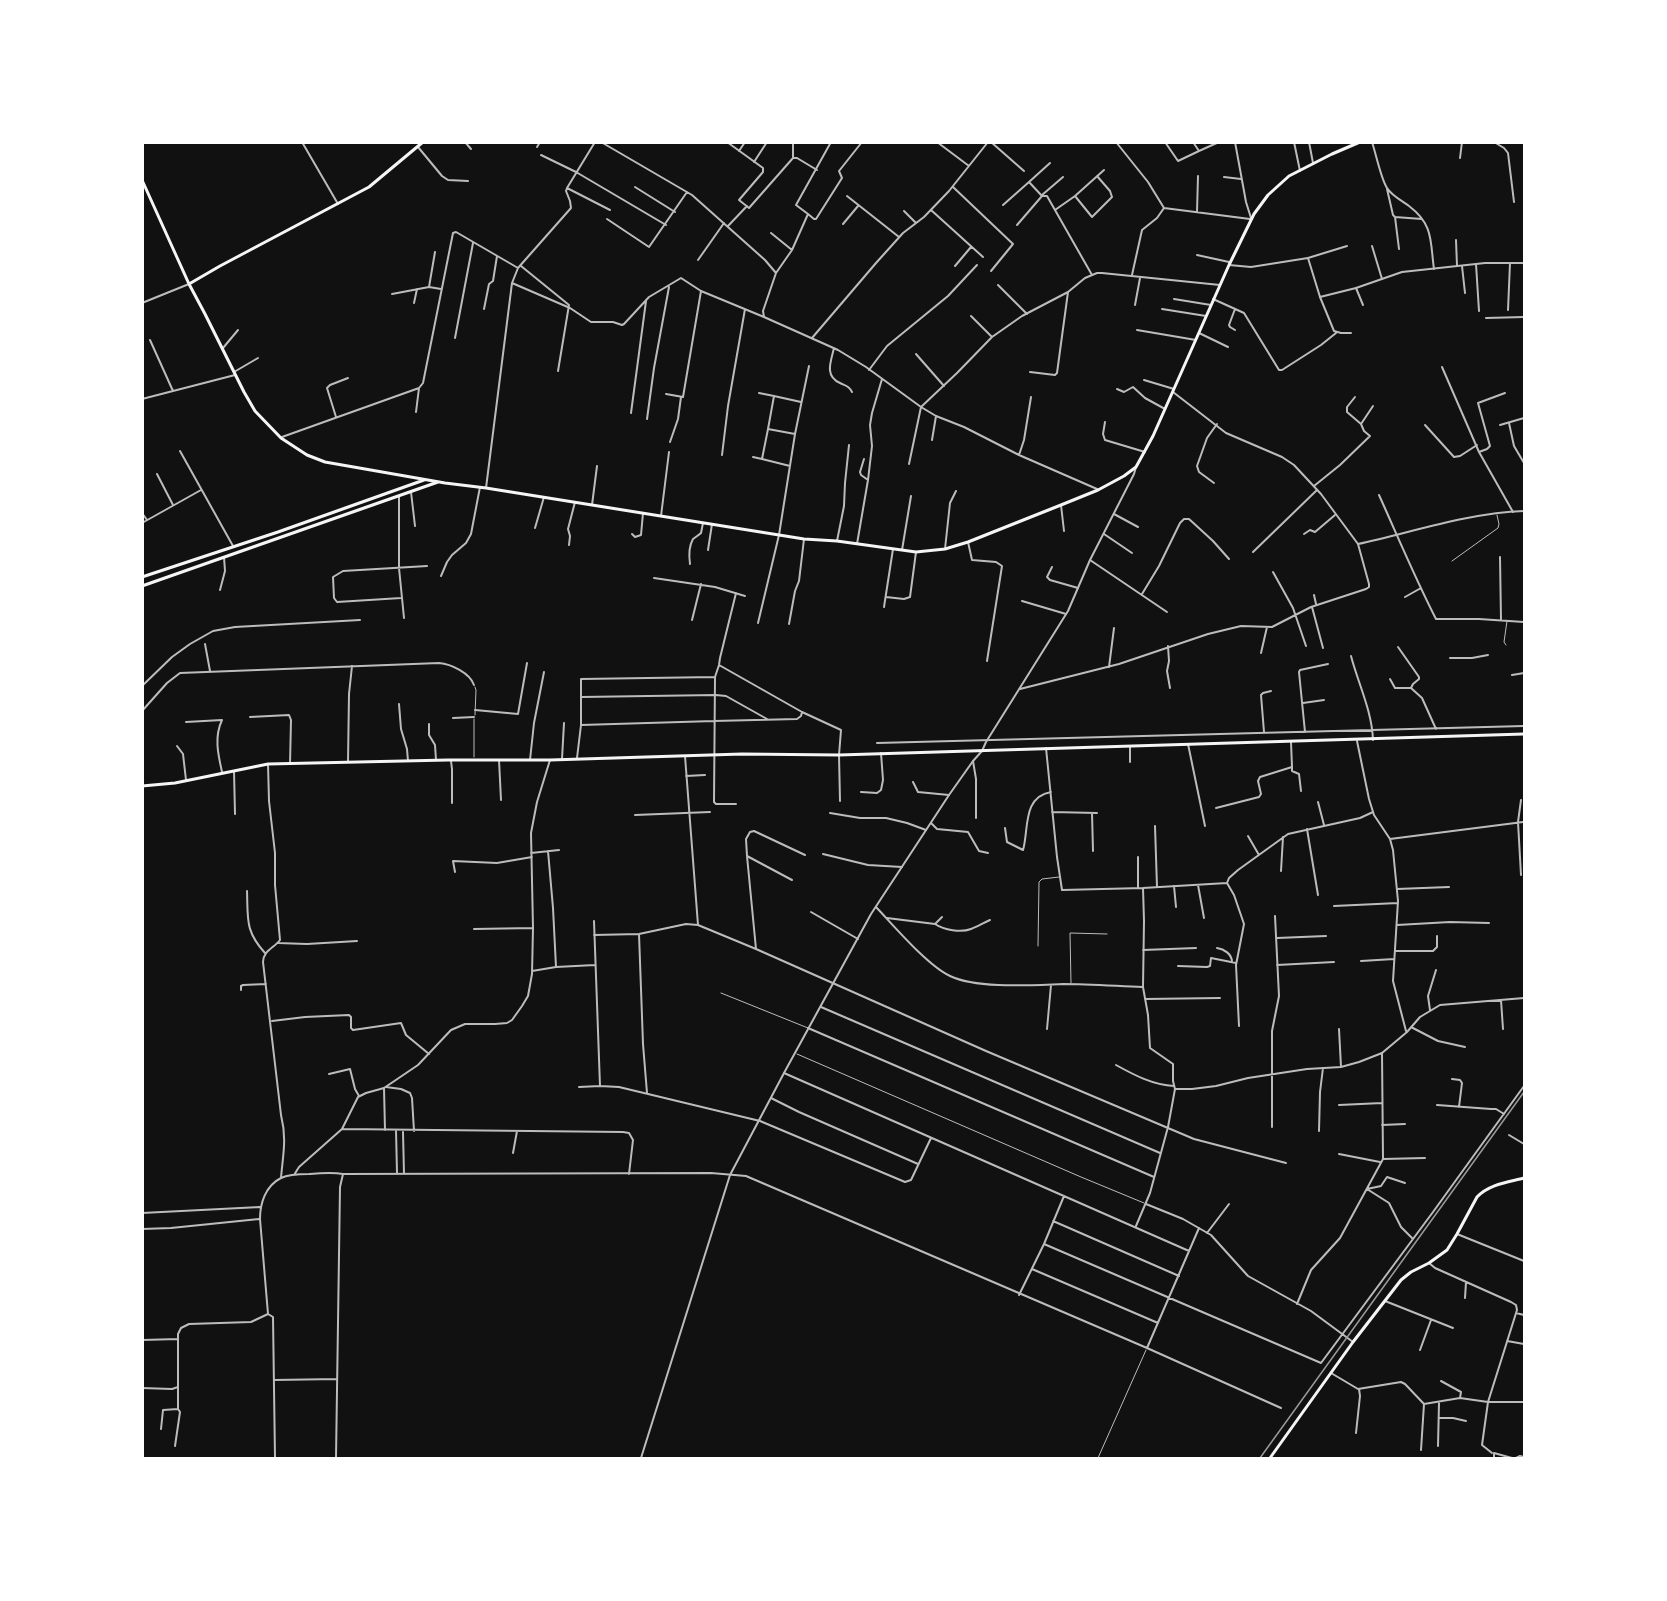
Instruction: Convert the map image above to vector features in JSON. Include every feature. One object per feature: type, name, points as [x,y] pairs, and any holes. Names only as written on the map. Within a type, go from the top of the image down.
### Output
[{"type":"main road","points":[[189,284],[369,187],[423,142]]},
{"type":"main road","points":[[142,180],[189,284],[255,411],[281,438],[307,455],[342,466],[804,539],[837,541],[916,552],[945,549],[968,542],[1098,490],[1136,467],[1174,390],[1251,219],[1268,195],[1283,181],[1313,163],[1360,142]]},
{"type":"main road","points":[[406,476],[413,491]]},
{"type":"main road","points":[[142,577],[426,479]]},
{"type":"main road","points":[[142,586],[441,481]]},
{"type":"main road","points":[[142,786],[186,781],[268,764],[713,755],[839,755],[1524,735]]},
{"type":"main road","points":[[1270,1458],[1353,1342],[1407,1275],[1447,1250],[1477,1197],[1492,1187],[1524,1178]]},
{"type":"street","points":[[465,142],[471,149]]},
{"type":"street","points":[[537,147],[540,142]]},
{"type":"street","points":[[486,488],[512,283],[519,267],[571,208],[567,188],[595,142]]},
{"type":"street","points":[[602,142],[687,192],[728,226],[776,273]]},
{"type":"street","points":[[727,142],[764,170],[739,200],[749,208],[794,158],[793,142]]},
{"type":"street","points":[[739,151],[745,142]]},
{"type":"street","points":[[754,162],[767,142]]},
{"type":"street","points":[[831,142],[796,205],[814,219],[842,178],[840,171],[861,142]]},
{"type":"street","points":[[937,142],[969,166]]},
{"type":"street","points":[[812,338],[899,237],[932,210],[990,142],[1024,171]]},
{"type":"street","points":[[1116,142],[1148,182],[1164,208]]},
{"type":"street","points":[[1165,142],[1178,161],[1219,142]]},
{"type":"street","points":[[1193,142],[1199,151]]},
{"type":"street","points":[[1164,208],[1251,219],[1235,142]]},
{"type":"street","points":[[1294,142],[1300,171]]},
{"type":"street","points":[[1309,142],[1313,163]]},
{"type":"street","points":[[1372,142],[1395,217],[1399,249]]},
{"type":"street","points":[[1460,158],[1462,142]]},
{"type":"street","points":[[1494,142],[1508,153],[1514,202]]},
{"type":"street","points":[[303,143],[338,204]]},
{"type":"street","points":[[418,147],[442,176],[448,180],[468,181]]},
{"type":"street","points":[[541,155],[576,172],[666,225]]},
{"type":"street","points":[[794,158],[817,170]]},
{"type":"street","points":[[1003,205],[1050,163]]},
{"type":"street","points":[[1055,210],[1076,196],[1104,170]]},
{"type":"street","points":[[1076,196],[1092,217],[1112,199],[1110,190],[1097,176]]},
{"type":"street","points":[[1197,212],[1198,176]]},
{"type":"street","points":[[1017,225],[1042,196],[1063,177]]},
{"type":"street","points":[[1224,177],[1241,179]]},
{"type":"street","points":[[1029,182],[1042,196],[1047,196],[1092,275]]},
{"type":"street","points":[[635,187],[675,212]]},
{"type":"street","points":[[953,187],[1013,244],[991,271]]},
{"type":"street","points":[[567,188],[610,210]]},
{"type":"street","points":[[1387,189],[1423,219],[1429,232],[1434,269]]},
{"type":"street","points":[[607,219],[649,247],[687,192]]},
{"type":"street","points":[[846,196],[899,237]]},
{"type":"street","points":[[728,226],[747,206]]},
{"type":"street","points":[[843,224],[859,206]]},
{"type":"street","points":[[1131,276],[1142,230],[1157,218],[1164,208]]},
{"type":"street","points":[[932,210],[983,257]]},
{"type":"street","points":[[904,211],[916,223]]},
{"type":"street","points":[[764,317],[763,311],[776,273],[792,250],[808,214]]},
{"type":"street","points":[[1395,217],[1423,219]]},
{"type":"street","points":[[698,260],[724,223]]},
{"type":"street","points":[[281,438],[418,388],[423,383],[453,233],[456,232],[519,267],[567,303],[570,308],[558,371]]},
{"type":"street","points":[[771,233],[792,250]]},
{"type":"street","points":[[1456,240],[1457,266]]},
{"type":"street","points":[[455,338],[473,243]]},
{"type":"street","points":[[1197,255],[1229,264],[1251,267],[1308,258],[1347,246]]},
{"type":"street","points":[[1372,246],[1382,279]]},
{"type":"street","points":[[955,266],[971,247]]},
{"type":"street","points":[[429,287],[435,252]]},
{"type":"street","points":[[484,309],[489,284],[493,281],[497,256]]},
{"type":"street","points":[[1308,258],[1320,297],[1336,333]]},
{"type":"street","points":[[1508,310],[1510,263]]},
{"type":"street","points":[[1320,297],[1356,288],[1402,272],[1462,265],[1524,263]]},
{"type":"street","points":[[1476,264],[1479,311]]},
{"type":"street","points":[[869,370],[887,346],[948,296],[977,265]]},
{"type":"street","points":[[1462,265],[1465,293]]},
{"type":"street","points":[[909,464],[921,407],[993,337],[1092,275],[1102,273],[1220,285]]},
{"type":"street","points":[[512,283],[570,308],[591,322],[614,322],[622,325],[649,297],[681,278],[701,291],[834,348],[936,416],[1098,490]]},
{"type":"street","points":[[1135,305],[1140,278]]},
{"type":"street","points":[[142,303],[189,284]]},
{"type":"street","points":[[998,285],[1027,314]]},
{"type":"street","points":[[392,294],[429,287],[441,289]]},
{"type":"street","points":[[646,419],[669,287]]},
{"type":"street","points":[[1356,288],[1363,305]]},
{"type":"street","points":[[414,303],[417,289]]},
{"type":"street","points":[[670,442],[678,419],[681,397],[683,397],[701,291]]},
{"type":"street","points":[[1030,372],[1050,375],[1057,373],[1068,292]]},
{"type":"street","points":[[1173,299],[1210,306]]},
{"type":"street","points":[[1214,299],[1244,313],[1279,370],[1321,345],[1336,333],[1350,333]]},
{"type":"street","points":[[631,413],[646,301]]},
{"type":"street","points":[[722,455],[745,309]]},
{"type":"street","points":[[1162,309],[1206,316]]},
{"type":"street","points":[[1234,330],[1229,325],[1235,309]]},
{"type":"street","points":[[971,316],[993,337]]},
{"type":"street","points":[[1486,318],[1524,317]]},
{"type":"street","points":[[223,348],[238,330]]},
{"type":"street","points":[[1137,330],[1196,340]]},
{"type":"street","points":[[1199,333],[1228,347]]},
{"type":"street","points":[[150,340],[172,391]]},
{"type":"street","points":[[834,348],[830,373],[834,380],[849,387],[852,392]]},
{"type":"street","points":[[916,354],[944,386]]},
{"type":"street","points":[[142,399],[235,373],[258,358]]},
{"type":"street","points":[[758,624],[779,535],[795,434],[809,366]]},
{"type":"street","points":[[1442,367],[1479,452],[1513,512]]},
{"type":"street","points":[[336,417],[327,388],[348,378]]},
{"type":"street","points":[[857,544],[872,446],[870,425],[882,379]]},
{"type":"street","points":[[1020,689],[1109,667],[1208,634],[1241,626],[1276,626],[1312,606],[1369,587],[1358,544],[1314,486],[1294,465],[1282,457],[1233,436],[1174,390],[1144,380]]},
{"type":"street","points":[[1118,389],[1124,392],[1133,387],[1145,398],[1165,409]]},
{"type":"street","points":[[416,412],[418,388]]},
{"type":"street","points":[[759,393],[801,402]]},
{"type":"street","points":[[1479,452],[1490,446],[1478,403],[1504,393]]},
{"type":"street","points":[[666,394],[681,397]]},
{"type":"street","points":[[762,459],[774,396]]},
{"type":"street","points":[[1019,455],[1024,440],[1031,397]]},
{"type":"street","points":[[1314,486],[1370,436],[1361,424],[1347,412],[1347,407],[1355,398]]},
{"type":"street","points":[[1361,424],[1372,406]]},
{"type":"street","points":[[932,440],[936,416]]},
{"type":"street","points":[[1500,425],[1524,418]]},
{"type":"street","points":[[1106,422],[1103,434],[1105,440],[1145,452]]},
{"type":"street","points":[[1509,423],[1514,446],[1524,463]]},
{"type":"street","points":[[1214,483],[1199,472],[1197,466],[1207,438],[1217,424]]},
{"type":"street","points":[[1425,425],[1454,457],[1461,456],[1477,445]]},
{"type":"street","points":[[768,429],[795,434]]},
{"type":"street","points":[[837,541],[844,506],[844,483],[849,445]]},
{"type":"street","points":[[180,451],[233,546]]},
{"type":"street","points":[[661,516],[669,452]]},
{"type":"street","points":[[753,457],[790,466]]},
{"type":"street","points":[[864,459],[860,472],[868,480]]},
{"type":"street","points":[[592,505],[597,466]]},
{"type":"street","points":[[641,1458],[730,1174],[876,907],[949,795],[982,751],[1066,614],[1136,467]]},
{"type":"street","points":[[157,474],[173,505]]},
{"type":"street","points":[[441,576],[452,555],[466,543],[471,534],[480,487]]},
{"type":"street","points":[[142,523],[201,490]]},
{"type":"street","points":[[1253,552],[1317,490]]},
{"type":"street","points":[[413,491],[415,526]]},
{"type":"street","points":[[945,549],[950,503],[956,491]]},
{"type":"street","points":[[1379,495],[1398,534],[1404,554],[1436,618],[1524,622]]},
{"type":"street","points":[[399,496],[399,568],[404,618]]},
{"type":"street","points":[[902,550],[911,496]]},
{"type":"street","points":[[535,528],[544,497]]},
{"type":"street","points":[[569,545],[568,529],[574,502]]},
{"type":"street","points":[[1061,506],[1064,531]]},
{"type":"street","points":[[1358,544],[1496,513],[1524,511]]},
{"type":"street","points":[[142,513],[147,520]]},
{"type":"street","points":[[632,534],[635,537],[641,535],[643,513]]},
{"type":"street","points":[[1114,514],[1138,526]]},
{"type":"street","points":[[1304,534],[1310,530],[1315,532],[1335,515]]},
{"type":"street","points":[[1142,594],[1180,523],[1185,519],[1189,519],[1229,559]]},
{"type":"street","points":[[690,564],[689,554],[692,541],[701,533],[703,523]]},
{"type":"street","points":[[708,550],[712,524]]},
{"type":"street","points":[[1104,534],[1132,553]]},
{"type":"street","points":[[789,624],[799,581],[804,539]]},
{"type":"street","points":[[968,542],[972,560],[996,562],[1002,566],[987,661]]},
{"type":"street","points":[[884,608],[893,549]]},
{"type":"street","points":[[886,597],[904,599],[910,597],[916,552]]},
{"type":"street","points":[[220,590],[225,571],[224,557]]},
{"type":"street","points":[[1500,557],[1500,620]]},
{"type":"street","points":[[1090,560],[1167,612]]},
{"type":"street","points":[[401,598],[337,602],[334,598],[333,577],[343,571],[427,566]]},
{"type":"street","points":[[1052,567],[1047,577],[1050,580],[1078,588]]},
{"type":"street","points":[[1273,573],[1296,614],[1306,646]]},
{"type":"street","points":[[654,578],[701,584],[726,589],[744,596]]},
{"type":"street","points":[[693,620],[701,584]]},
{"type":"street","points":[[1405,597],[1421,588]]},
{"type":"street","points":[[736,593],[715,677],[713,755],[714,802],[716,804],[736,804]]},
{"type":"street","points":[[1314,595],[1317,605]]},
{"type":"street","points":[[1022,602],[1066,614]]},
{"type":"street","points":[[1312,606],[1323,648]]},
{"type":"street","points":[[142,686],[172,657],[213,631],[235,627],[360,620]]},
{"type":"street","points":[[1261,653],[1267,627]]},
{"type":"street","points":[[1109,667],[1114,628]]},
{"type":"street","points":[[205,644],[210,671]]},
{"type":"street","points":[[1168,646],[1167,671],[1170,688]]},
{"type":"street","points":[[1398,647],[1419,677],[1411,688]]},
{"type":"street","points":[[1450,658],[1488,655]]},
{"type":"street","points":[[1351,656],[1373,730],[1373,740]]},
{"type":"street","points":[[142,711],[167,683],[180,673],[446,663],[472,680],[474,685]]},
{"type":"street","points":[[475,710],[518,714],[527,663]]},
{"type":"street","points":[[1305,732],[1300,670],[1328,664]]},
{"type":"street","points":[[719,665],[802,712],[841,730],[840,801]]},
{"type":"street","points":[[348,763],[349,694],[352,666]]},
{"type":"street","points":[[530,760],[534,723],[544,672]]},
{"type":"street","points":[[1512,675],[1524,673]]},
{"type":"street","points":[[577,758],[581,725],[581,679],[715,677]]},
{"type":"street","points":[[1390,679],[1395,688],[1411,688],[1422,698],[1436,729]]},
{"type":"street","points":[[1264,732],[1261,695],[1271,691]]},
{"type":"street","points":[[581,697],[726,696],[768,720]]},
{"type":"street","points":[[1303,703],[1324,700]]},
{"type":"street","points":[[399,704],[401,729],[408,761]]},
{"type":"street","points":[[581,725],[799,719],[802,712]]},
{"type":"street","points":[[250,717],[289,715],[291,720],[290,764]]},
{"type":"street","points":[[453,718],[474,717]]},
{"type":"street","points":[[186,722],[222,720],[218,728],[217,740],[222,774]]},
{"type":"street","points":[[562,759],[564,723]]},
{"type":"street","points":[[429,724],[429,735],[435,746],[436,760]]},
{"type":"street","points":[[877,742],[1524,726]]},
{"type":"street","points":[[1357,741],[1364,782],[1373,812],[1390,839],[1393,850],[1398,903],[1393,981],[1407,1032]]},
{"type":"street","points":[[1291,742],[1292,771],[1299,774],[1301,791]]},
{"type":"street","points":[[1188,744],[1205,826]]},
{"type":"street","points":[[177,746],[183,754],[186,781]]},
{"type":"street","points":[[1130,746],[1130,762]]},
{"type":"street","points":[[1046,748],[1062,890],[1227,883]]},
{"type":"street","points":[[861,792],[881,790],[883,783],[881,753]]},
{"type":"street","points":[[685,756],[698,925]]},
{"type":"street","points":[[451,760],[452,803]]},
{"type":"street","points":[[499,760],[501,800]]},
{"type":"street","points":[[385,1088],[418,1065],[455,1027],[465,1024],[495,1024],[512,1020],[528,996],[532,971],[533,928],[531,833],[550,760]]},
{"type":"street","points":[[973,761],[976,779],[976,818]]},
{"type":"street","points":[[268,764],[280,940],[265,953],[263,962],[281,1115],[285,1131],[281,1178]]},
{"type":"street","points":[[1216,808],[1259,797],[1261,794],[1258,781],[1260,777],[1292,767]]},
{"type":"street","points":[[234,771],[235,814]]},
{"type":"street","points":[[686,776],[705,775]]},
{"type":"street","points":[[913,782],[918,792],[949,795]]},
{"type":"street","points":[[1005,828],[1007,842],[1023,850],[1030,808],[1040,797],[1051,792]]},
{"type":"street","points":[[1521,800],[1518,822],[1521,874]]},
{"type":"street","points":[[1318,802],[1324,825]]},
{"type":"street","points":[[635,815],[710,812]]},
{"type":"street","points":[[1053,812],[1097,813]]},
{"type":"street","points":[[1227,883],[1229,878],[1288,834],[1360,818],[1373,812]]},
{"type":"street","points":[[830,813],[852,817],[886,818],[926,830]]},
{"type":"street","points":[[1092,813],[1093,851]]},
{"type":"street","points":[[1390,839],[1523,822]]},
{"type":"street","points":[[931,823],[937,829],[968,832],[979,851],[988,853]]},
{"type":"street","points":[[1155,826],[1157,887]]},
{"type":"street","points":[[1307,828],[1318,895]]},
{"type":"street","points":[[756,949],[747,837],[752,831],[805,855]]},
{"type":"street","points":[[1248,836],[1259,855]]},
{"type":"street","points":[[1281,871],[1283,837]]},
{"type":"street","points":[[455,872],[453,861],[497,863],[559,850]]},
{"type":"street","points":[[548,851],[556,967]]},
{"type":"street","points":[[823,854],[868,865],[902,867]]},
{"type":"street","points":[[747,856],[792,880]]},
{"type":"street","points":[[1138,857],[1138,888]]},
{"type":"street","points":[[1227,883],[1234,895],[1244,924],[1236,963],[1239,1026]]},
{"type":"street","points":[[1198,885],[1204,918]]},
{"type":"street","points":[[1174,886],[1176,907]]},
{"type":"street","points":[[1397,889],[1449,887]]},
{"type":"street","points":[[1136,1227],[1146,1204],[1168,1127],[1175,1087],[1173,1064],[1150,1048],[1143,987],[1143,888]]},
{"type":"street","points":[[246,891],[250,931],[265,953]]},
{"type":"street","points":[[1334,906],[1398,903]]},
{"type":"street","points":[[876,907],[919,951],[951,977],[1011,985],[1143,987]]},
{"type":"street","points":[[811,912],[858,939]]},
{"type":"street","points":[[1272,1127],[1272,1031],[1279,996],[1275,916]]},
{"type":"street","points":[[935,924],[942,917]]},
{"type":"street","points":[[887,918],[935,924],[942,928],[968,930],[990,920]]},
{"type":"street","points":[[594,921],[600,1086]]},
{"type":"street","points":[[1397,925],[1490,922]]},
{"type":"street","points":[[594,935],[639,934],[686,924],[698,925],[1194,1139],[1286,1163]]},
{"type":"street","points":[[474,929],[533,928]]},
{"type":"street","points":[[639,934],[647,1093]]},
{"type":"street","points":[[1277,938],[1326,936]]},
{"type":"street","points":[[1395,951],[1433,951],[1437,949],[1437,936]]},
{"type":"street","points":[[278,943],[357,941]]},
{"type":"street","points":[[1143,950],[1196,948]]},
{"type":"street","points":[[1216,948],[1226,950],[1232,962]]},
{"type":"street","points":[[1178,966],[1207,967],[1210,966],[1211,958],[1236,963]]},
{"type":"street","points":[[1361,960],[1395,959]]},
{"type":"street","points":[[1277,965],[1334,962]]},
{"type":"street","points":[[532,971],[596,965]]},
{"type":"street","points":[[1430,1010],[1428,996],[1436,970]]},
{"type":"street","points":[[242,990],[242,985],[266,984]]},
{"type":"street","points":[[1047,1029],[1051,985]]},
{"type":"street","points":[[1145,999],[1220,998]]},
{"type":"street","points":[[1116,1065],[1158,1084],[1192,1089],[1273,1073],[1341,1067],[1382,1053],[1407,1032],[1420,1017],[1440,1005],[1524,998]]},
{"type":"street","points":[[1501,1000],[1503,1029]]},
{"type":"street","points":[[821,1006],[1160,1154]]},
{"type":"street","points":[[271,1022],[305,1017],[350,1015],[352,1030],[401,1023],[406,1035],[429,1054]]},
{"type":"street","points":[[1411,1027],[1438,1041],[1465,1047]]},
{"type":"street","points":[[808,1028],[1154,1177]]},
{"type":"street","points":[[1339,1029],[1341,1067]]},
{"type":"street","points":[[1297,1304],[1311,1270],[1340,1238],[1381,1160],[1382,1053]]},
{"type":"street","points":[[1319,1131],[1319,1100],[1323,1068]]},
{"type":"street","points":[[329,1074],[350,1069],[359,1096]]},
{"type":"street","points":[[784,1073],[1189,1251]]},
{"type":"street","points":[[1452,1079],[1460,1080],[1462,1083],[1460,1107]]},
{"type":"street","points":[[1044,1244],[1321,1363],[1524,1086]]},
{"type":"street","points":[[579,1087],[620,1087],[760,1121],[906,1182],[911,1180],[931,1138]]},
{"type":"street","points":[[385,1088],[385,1131]]},
{"type":"street","points":[[294,1175],[303,1163],[342,1129],[359,1096],[366,1093],[385,1088],[401,1089],[410,1093],[414,1131]]},
{"type":"street","points":[[771,1098],[918,1164]]},
{"type":"street","points":[[1339,1105],[1382,1103]]},
{"type":"street","points":[[1437,1105],[1496,1109],[1504,1114]]},
{"type":"street","points":[[1382,1125],[1405,1124]]},
{"type":"street","points":[[342,1129],[629,1133],[633,1140],[629,1174]]},
{"type":"street","points":[[396,1130],[397,1174]]},
{"type":"street","points":[[404,1131],[404,1174]]},
{"type":"street","points":[[513,1153],[517,1131]]},
{"type":"street","points":[[1509,1135],[1524,1144]]},
{"type":"street","points":[[1339,1154],[1381,1160],[1425,1158]]},
{"type":"street","points":[[268,1314],[260,1207],[266,1193],[281,1178],[325,1172],[343,1174],[730,1174],[746,1176],[1281,1408]]},
{"type":"street","points":[[336,1458],[340,1187],[343,1174]]},
{"type":"street","points":[[1367,1189],[1381,1186],[1387,1177],[1405,1183]]},
{"type":"street","points":[[1367,1189],[1389,1203],[1401,1227],[1412,1238]]},
{"type":"street","points":[[1019,1295],[1064,1196]]},
{"type":"street","points":[[1146,1204],[1207,1233],[1248,1276],[1311,1311],[1353,1342]]},
{"type":"street","points":[[1207,1233],[1229,1204]]},
{"type":"street","points":[[142,1213],[260,1207]]},
{"type":"street","points":[[142,1229],[260,1219]]},
{"type":"street","points":[[1053,1221],[1179,1276]]},
{"type":"street","points":[[1147,1348],[1199,1228]]},
{"type":"street","points":[[1458,1234],[1524,1261]]},
{"type":"street","points":[[1429,1263],[1435,1268],[1516,1305],[1516,1313],[1488,1402],[1482,1445],[1492,1453]]},
{"type":"street","points":[[1032,1269],[1158,1323]]},
{"type":"street","points":[[1465,1298],[1466,1282]]},
{"type":"street","points":[[1385,1301],[1453,1328]]},
{"type":"street","points":[[1516,1313],[1524,1316]]},
{"type":"street","points":[[175,1446],[180,1412],[178,1409],[178,1339],[181,1328],[189,1324],[250,1322],[268,1314]]},
{"type":"street","points":[[268,1314],[273,1317],[275,1458]]},
{"type":"street","points":[[1420,1350],[1431,1320]]},
{"type":"street","points":[[142,1340],[178,1339]]},
{"type":"street","points":[[1507,1341],[1524,1344]]},
{"type":"street","points":[[1331,1373],[1359,1389],[1401,1382],[1409,1388],[1424,1404],[1420,1450]]},
{"type":"street","points":[[274,1380],[337,1379]]},
{"type":"street","points":[[1441,1381],[1461,1392],[1460,1398]]},
{"type":"street","points":[[142,1388],[172,1389],[178,1387]]},
{"type":"street","points":[[1356,1433],[1359,1389]]},
{"type":"street","points":[[1424,1404],[1460,1398],[1488,1402],[1524,1402]]},
{"type":"street","points":[[1438,1446],[1439,1403]]},
{"type":"street","points":[[161,1429],[163,1410],[178,1409]]},
{"type":"street","points":[[1439,1418],[1466,1421]]},
{"type":"street","points":[[1494,1458],[1494,1453],[1514,1458],[1524,1457]]},
{"type":"lane","points":[[1452,561],[1498,528],[1496,513]]},
{"type":"lane","points":[[1506,645],[1504,642],[1507,621]]},
{"type":"lane","points":[[474,685],[476,690],[474,760]]},
{"type":"lane","points":[[1038,946],[1039,882],[1042,879],[1060,877]]},
{"type":"lane","points":[[1071,985],[1070,933],[1107,934]]},
{"type":"lane","points":[[721,993],[808,1028]]},
{"type":"lane","points":[[795,1053],[1146,1204]]},
{"type":"lane","points":[[1098,1458],[1147,1348]]},
{"type":"railway","points":[[1260,1458],[1524,1092]]}]
